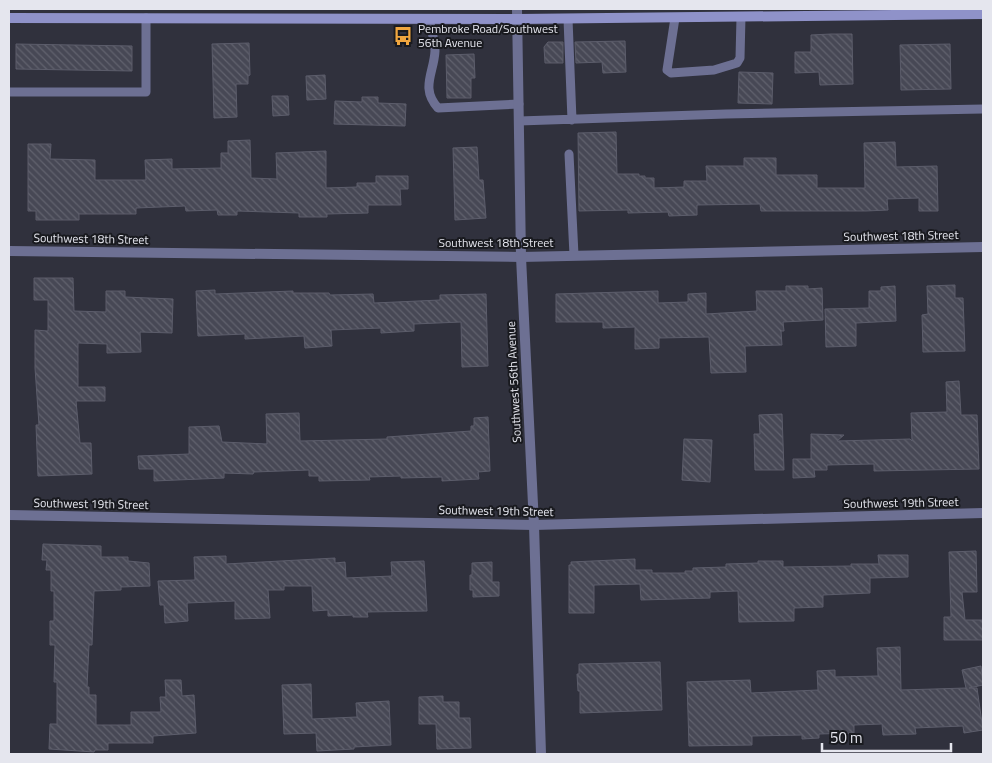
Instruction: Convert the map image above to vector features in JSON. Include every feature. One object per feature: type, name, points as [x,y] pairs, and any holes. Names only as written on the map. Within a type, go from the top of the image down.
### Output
[{"type":"main road","points":[[810,16],[822,9]]},
{"type":"main road","points":[[9,18],[430,19],[517,14],[568,19],[983,14]]},
{"type":"street","name":"Southwest 56th Avenue","points":[[517,14],[521,257],[534,524],[541,754]]},
{"type":"street","name":"Southwest 18th Street","points":[[9,251],[521,257],[983,247]]},
{"type":"street","name":"Southwest 19th Street","points":[[9,515],[534,524],[983,513]]},
{"type":"lane","points":[[675,18],[667,70],[671,73],[714,70],[737,63],[740,58],[741,17]]},
{"type":"lane","points":[[9,92],[146,92],[146,18]]},
{"type":"lane","points":[[430,19],[435,49],[429,86],[431,100],[438,108],[519,104]]},
{"type":"lane","points":[[568,19],[572,120]]},
{"type":"lane","points":[[519,121],[726,114],[983,109]]},
{"type":"lane","points":[[569,154],[574,255]]},
{"type":"building","points":[[852,34],[853,84],[820,85],[819,72],[795,73],[795,52],[811,52],[811,35]]},
{"type":"building","points":[[625,41],[626,72],[603,73],[602,62],[576,63],[575,42]]},
{"type":"building","points":[[548,42],[563,42],[563,63],[545,63],[544,47]]},
{"type":"building","points":[[249,43],[250,75],[248,76],[248,84],[236,84],[237,117],[214,118],[212,44]]},
{"type":"building","points":[[16,44],[132,46],[132,71],[16,69]]},
{"type":"building","points":[[950,44],[951,89],[901,90],[900,45]]},
{"type":"building","points":[[474,54],[475,78],[471,78],[471,98],[447,98],[446,55]]},
{"type":"building","points":[[739,72],[773,73],[772,104],[738,103]]},
{"type":"building","points":[[325,75],[326,99],[307,100],[306,76]]},
{"type":"building","points":[[272,96],[288,96],[289,115],[273,116]]},
{"type":"building","points":[[362,97],[378,97],[378,103],[406,104],[405,126],[334,124],[335,101],[362,102]]},
{"type":"building","points":[[616,132],[617,174],[639,174],[639,176],[645,176],[645,178],[654,178],[654,188],[684,187],[684,181],[707,181],[706,166],[744,166],[744,158],[776,158],[776,175],[817,175],[817,188],[865,188],[864,143],[895,142],[896,167],[937,166],[938,211],[919,211],[919,198],[887,199],[888,210],[866,211],[761,211],[760,204],[697,205],[697,215],[669,216],[668,212],[628,213],[628,210],[579,211],[578,133]]},
{"type":"building","points":[[250,140],[251,178],[277,179],[276,153],[326,151],[326,188],[357,187],[357,183],[376,183],[376,176],[408,176],[408,189],[400,189],[401,205],[368,205],[368,213],[327,214],[327,217],[299,217],[299,213],[237,211],[237,215],[218,215],[217,210],[186,211],[185,206],[136,208],[136,214],[79,214],[79,220],[36,220],[36,211],[28,211],[28,144],[51,144],[50,159],[95,160],[95,180],[146,180],[145,160],[172,159],[172,169],[221,168],[221,153],[228,153],[228,141]]},
{"type":"building","points":[[477,147],[479,180],[483,180],[486,218],[455,220],[453,148]]},
{"type":"building","points":[[34,278],[73,278],[74,311],[106,312],[106,291],[125,291],[125,297],[173,299],[172,333],[140,332],[141,352],[107,353],[107,344],[78,343],[78,387],[105,387],[105,401],[76,401],[80,443],[91,443],[92,474],[38,476],[36,425],[39,425],[35,368],[35,330],[48,331],[48,300],[34,300]]},
{"type":"building","points":[[955,285],[955,298],[963,298],[965,351],[923,352],[922,315],[928,314],[927,286]]},
{"type":"building","points":[[786,286],[808,286],[808,289],[822,288],[823,320],[783,322],[784,331],[781,331],[782,345],[745,346],[746,372],[711,373],[709,337],[659,338],[659,348],[635,349],[635,327],[603,328],[603,322],[556,322],[556,294],[658,291],[658,303],[688,302],[688,294],[706,293],[706,314],[757,311],[756,291],[786,291]]},
{"type":"building","points":[[895,286],[896,321],[856,323],[856,346],[826,347],[825,309],[869,308],[869,291],[881,291],[881,287]]},
{"type":"building","points":[[215,290],[215,294],[293,291],[293,293],[329,293],[330,295],[373,294],[374,303],[440,300],[440,295],[486,294],[488,366],[462,367],[461,322],[414,324],[414,331],[381,333],[381,328],[331,330],[332,346],[305,348],[304,336],[245,339],[245,334],[198,336],[196,291]]},
{"type":"building","points":[[959,381],[961,415],[977,415],[979,469],[874,471],[874,464],[827,465],[827,470],[814,470],[815,477],[793,478],[793,459],[811,459],[811,434],[844,435],[837,441],[910,439],[912,441],[911,413],[947,412],[946,382]]},
{"type":"building","points":[[299,413],[300,441],[387,439],[387,437],[471,431],[471,426],[474,426],[474,418],[488,417],[490,471],[478,472],[479,479],[442,481],[442,477],[401,478],[401,476],[369,477],[370,480],[319,481],[319,476],[309,476],[309,470],[254,472],[253,474],[224,473],[224,478],[154,481],[154,469],[139,469],[138,456],[189,454],[189,427],[219,426],[222,442],[267,444],[266,414]]},
{"type":"building","points":[[782,414],[784,470],[755,470],[754,434],[760,434],[759,415]]},
{"type":"building","points":[[684,439],[712,440],[710,482],[682,480]]},
{"type":"building","points":[[43,544],[101,546],[101,557],[128,557],[128,561],[149,563],[150,586],[121,587],[121,590],[94,591],[92,645],[89,645],[87,687],[89,687],[89,695],[96,695],[96,725],[131,725],[131,712],[161,712],[160,697],[166,697],[165,680],[181,680],[182,696],[194,695],[196,733],[153,736],[153,743],[108,743],[108,750],[95,750],[94,752],[49,749],[50,724],[57,724],[57,682],[54,682],[55,645],[50,645],[50,621],[54,621],[54,591],[51,591],[51,570],[46,570],[47,560],[42,560]]},
{"type":"building","points":[[976,551],[977,592],[962,592],[965,620],[983,620],[983,640],[944,640],[944,617],[951,617],[949,552]]},
{"type":"building","points":[[878,555],[908,555],[908,577],[870,578],[870,593],[823,595],[823,607],[794,608],[794,621],[739,622],[738,591],[710,592],[710,598],[641,600],[640,584],[594,585],[594,613],[569,613],[569,565],[571,565],[571,562],[635,559],[635,570],[652,570],[652,573],[685,573],[685,571],[693,571],[693,568],[726,567],[726,564],[758,563],[758,561],[783,561],[783,567],[879,564]]},
{"type":"building","points":[[226,556],[226,564],[335,558],[335,563],[345,562],[346,578],[392,576],[391,562],[424,561],[427,611],[367,612],[368,617],[353,617],[353,615],[328,616],[328,610],[313,611],[312,586],[284,586],[284,590],[268,590],[270,618],[235,619],[235,601],[187,603],[188,621],[165,623],[164,605],[160,605],[158,581],[195,580],[194,557]]},
{"type":"building","points":[[492,562],[492,582],[499,582],[499,596],[473,597],[473,590],[470,590],[472,563]]},
{"type":"building","points":[[900,647],[901,690],[966,688],[962,670],[981,666],[983,685],[969,688],[977,688],[983,730],[964,733],[963,726],[915,728],[916,734],[883,735],[882,724],[854,725],[854,733],[819,734],[819,738],[802,739],[802,735],[752,736],[752,745],[689,746],[687,682],[750,680],[751,693],[818,690],[817,671],[835,670],[835,677],[878,676],[877,648]]},
{"type":"building","points":[[660,662],[662,710],[580,713],[580,691],[578,691],[577,674],[579,674],[579,664]]},
{"type":"building","points":[[311,684],[312,719],[357,717],[356,703],[389,701],[391,745],[317,751],[316,733],[284,734],[282,685]]},
{"type":"building","points":[[443,696],[443,702],[459,702],[459,718],[470,718],[471,748],[437,749],[436,724],[419,724],[419,697]]},
{"type":"place","name":"Pembroke Road/Southwest 56th Avenue","points":[[403,36]]}]
